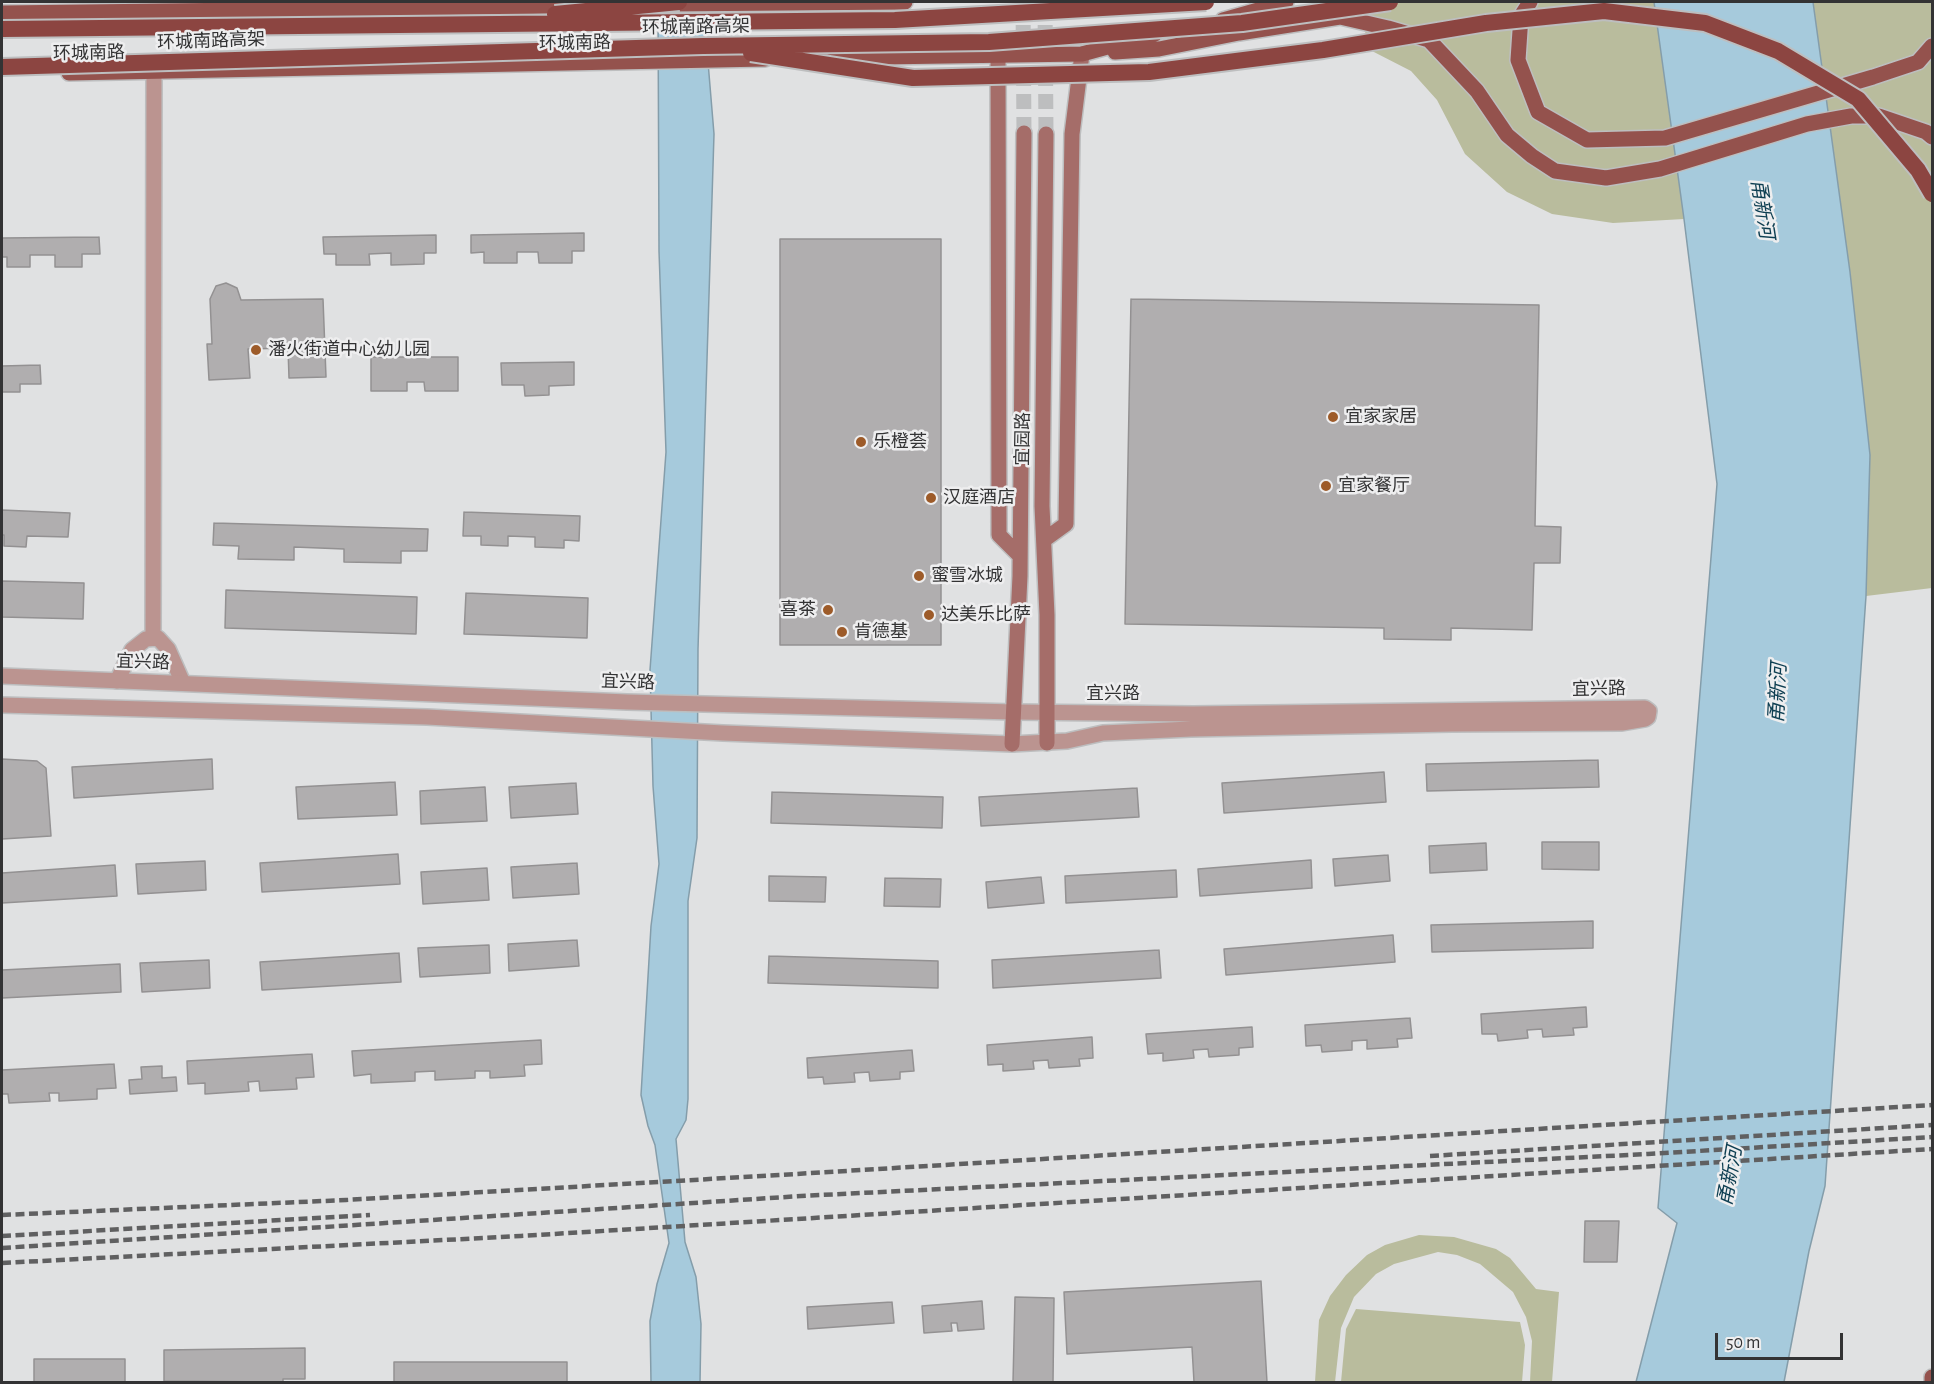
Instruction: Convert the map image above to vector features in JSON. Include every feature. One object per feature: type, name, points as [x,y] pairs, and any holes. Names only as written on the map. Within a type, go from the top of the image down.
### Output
[{"type":"highway","points":[[443,24],[679,2]]},
{"type":"highway","name":"环城南路高架","points":[[2,29],[896,20],[1206,2]]},
{"type":"highway","name":"环城南路高架","points":[[2,67],[703,46],[989,42],[1242,23],[1390,2]]},
{"type":"highway","points":[[703,46],[913,78],[1149,72],[1323,50],[1486,23],[1604,10],[1705,23],[1778,51],[1858,99],[1918,170],[1932,194]]},
{"type":"main road","name":"环城南路","points":[[2,13],[905,2]]},
{"type":"main road","points":[[1030,2],[1078,6],[1102,2]]},
{"type":"main road","name":"环城南路","points":[[2,75],[1082,54],[1155,34],[1228,19],[1286,2]]},
{"type":"main road","points":[[1530,2],[1521,16],[1518,60],[1538,112],[1587,140],[1665,138],[1918,62],[1932,46]]},
{"type":"main road","points":[[1044,540],[1066,524],[1072,134],[1082,54],[1159,49],[1239,33],[1340,17],[1388,27],[1429,40],[1477,91],[1507,135],[1532,156],[1556,171],[1606,178],[1660,169],[1808,124],[1851,116],[1879,116],[1926,132],[1932,137]]},
{"type":"main road","name":"宜园路","points":[[998,54],[999,535],[1020,556]]},
{"type":"main road","name":"宜园路","points":[[1012,744],[1020,556],[1024,133]]},
{"type":"main road","name":"宜园路","points":[[1046,134],[1042,506],[1047,615],[1047,743]]},
{"type":"main road","points":[[1932,1377],[1932,1383]]},
{"type":"street","points":[[153,638],[154,71]]},
{"type":"street","points":[[117,681],[132,650],[146,639],[158,638],[168,650],[183,683]]},
{"type":"street","name":"宜兴路","points":[[2,676],[627,702],[1047,713],[1204,714],[1645,708],[1649,711],[1646,719],[1622,723],[1184,729],[1103,733],[1047,743],[1012,744],[416,717],[2,705]]},
{"type":"green space","points":[[1357,2],[1654,2],[1684,219],[1613,223],[1552,214],[1507,192],[1465,154],[1437,100],[1411,71],[1370,50]]},
{"type":"green space","points":[[1813,2],[1932,2],[1932,588],[1866,596],[1870,455],[1850,272]]},
{"type":"green space","points":[[1419,1235],[1454,1237],[1496,1249],[1510,1258],[1536,1289],[1559,1292],[1552,1382],[1530,1382],[1532,1341],[1526,1317],[1513,1292],[1480,1264],[1457,1255],[1438,1252],[1394,1264],[1376,1274],[1354,1297],[1341,1328],[1335,1382],[1315,1382],[1319,1320],[1330,1296],[1346,1275],[1367,1255],[1385,1245]]},
{"type":"green space","points":[[1356,1309],[1520,1322],[1525,1345],[1522,1382],[1341,1382],[1346,1329]]},
{"type":"water","points":[[658,2],[703,2],[714,134],[698,649],[697,838],[688,901],[688,1099],[686,1120],[676,1139],[685,1242],[696,1277],[701,1324],[700,1382],[651,1382],[650,1321],[657,1284],[669,1243],[655,1145],[641,1095],[651,926],[659,864],[653,786],[650,670],[666,452],[659,251]]},
{"type":"water","name":"甬新河","points":[[1654,2],[1813,2],[1850,272],[1870,455],[1866,596],[1825,1186],[1809,1251],[1784,1382],[1636,1382],[1677,1223],[1658,1208],[1717,484]]},
{"type":"building","points":[[584,233],[584,251],[572,251],[572,263],[539,263],[538,252],[517,252],[517,263],[484,263],[484,252],[471,253],[471,235]]},
{"type":"building","points":[[436,235],[436,253],[424,253],[424,264],[391,265],[391,253],[369,254],[370,265],[336,265],[336,254],[324,254],[323,237]]},
{"type":"building","points":[[99,237],[100,254],[82,254],[82,267],[55,267],[55,255],[30,255],[30,267],[7,267],[7,257],[2,257],[2,238]]},
{"type":"building","name":"乐橙荟","points":[[780,239],[941,239],[941,645],[780,645]]},
{"type":"building","points":[[226,283],[237,288],[241,300],[323,299],[326,377],[289,378],[288,348],[248,349],[250,378],[209,380],[207,344],[212,344],[210,299],[216,286]]},
{"type":"building","name":"宜家家居","points":[[1131,299],[1539,305],[1535,526],[1561,527],[1560,563],[1534,563],[1532,630],[1451,628],[1451,640],[1384,639],[1384,628],[1125,624]]},
{"type":"building","points":[[371,357],[458,357],[458,391],[425,391],[424,382],[407,382],[407,391],[371,391]]},
{"type":"building","points":[[574,362],[574,385],[549,386],[549,395],[525,396],[524,385],[502,385],[501,363]]},
{"type":"building","points":[[40,365],[41,384],[20,384],[20,392],[2,392],[2,366]]},
{"type":"building","points":[[2,510],[70,513],[68,537],[27,536],[26,547],[4,546]]},
{"type":"building","points":[[464,512],[580,516],[579,541],[564,540],[564,548],[535,547],[535,537],[508,536],[508,546],[481,545],[481,536],[463,536]]},
{"type":"building","points":[[214,523],[428,529],[427,551],[401,551],[401,563],[344,562],[344,549],[294,547],[294,560],[238,559],[239,546],[213,545]]},
{"type":"building","points":[[2,581],[84,583],[83,619],[2,617]]},
{"type":"building","points":[[226,590],[417,597],[416,634],[225,628]]},
{"type":"building","points":[[466,593],[588,598],[587,638],[464,634]]},
{"type":"building","points":[[2,759],[37,761],[46,768],[51,836],[2,839]]},
{"type":"building","points":[[212,759],[213,789],[74,798],[72,767]]},
{"type":"building","points":[[1598,760],[1599,787],[1427,791],[1426,764]]},
{"type":"building","points":[[1384,772],[1386,802],[1224,813],[1222,783]]},
{"type":"building","points":[[395,782],[397,815],[298,819],[296,787]]},
{"type":"building","points":[[576,783],[578,814],[511,818],[509,787]]},
{"type":"building","points":[[485,787],[487,821],[421,824],[420,791]]},
{"type":"building","points":[[1137,788],[1139,817],[981,826],[979,797]]},
{"type":"building","points":[[772,792],[943,797],[942,828],[771,823]]},
{"type":"building","points":[[1542,842],[1599,842],[1599,870],[1542,869]]},
{"type":"building","points":[[1486,843],[1487,870],[1430,873],[1429,846]]},
{"type":"building","points":[[398,854],[400,884],[262,892],[260,863]]},
{"type":"building","points":[[1388,855],[1390,881],[1335,886],[1333,859]]},
{"type":"building","points":[[1311,860],[1312,888],[1200,896],[1198,869]]},
{"type":"building","points":[[205,861],[206,890],[138,894],[136,864]]},
{"type":"building","points":[[577,863],[579,894],[513,898],[511,867]]},
{"type":"building","points":[[115,865],[117,896],[2,903],[2,873]]},
{"type":"building","points":[[487,868],[489,900],[423,904],[421,872]]},
{"type":"building","points":[[1176,870],[1177,897],[1066,903],[1065,876]]},
{"type":"building","points":[[769,876],[826,877],[825,902],[769,901]]},
{"type":"building","points":[[1041,877],[1044,903],[988,908],[986,882]]},
{"type":"building","points":[[885,878],[941,879],[940,907],[884,906]]},
{"type":"building","points":[[1593,921],[1593,948],[1432,952],[1431,925]]},
{"type":"building","points":[[1393,935],[1395,962],[1226,975],[1224,949]]},
{"type":"building","points":[[577,940],[579,966],[509,971],[508,944]]},
{"type":"building","points":[[489,945],[490,973],[420,977],[418,948]]},
{"type":"building","points":[[1159,950],[1161,978],[993,988],[992,960]]},
{"type":"building","points":[[399,953],[401,982],[262,990],[260,962]]},
{"type":"building","points":[[769,956],[938,961],[938,988],[768,983]]},
{"type":"building","points":[[209,960],[210,988],[142,992],[140,963]]},
{"type":"building","points":[[120,964],[121,992],[2,998],[2,970]]},
{"type":"building","points":[[1586,1007],[1587,1027],[1573,1028],[1574,1035],[1543,1037],[1542,1029],[1527,1030],[1528,1038],[1498,1041],[1497,1034],[1482,1034],[1481,1014]]},
{"type":"building","points":[[1410,1018],[1412,1038],[1397,1039],[1398,1047],[1367,1049],[1367,1040],[1352,1041],[1352,1050],[1322,1052],[1321,1045],[1306,1046],[1305,1025]]},
{"type":"building","points":[[1252,1027],[1253,1047],[1239,1048],[1239,1055],[1209,1057],[1208,1049],[1193,1050],[1194,1058],[1163,1061],[1163,1053],[1148,1054],[1146,1034]]},
{"type":"building","points":[[1092,1037],[1093,1058],[1079,1059],[1080,1066],[1049,1068],[1048,1060],[1033,1061],[1034,1069],[1003,1071],[1003,1064],[988,1065],[987,1045]]},
{"type":"building","points":[[541,1040],[542,1064],[524,1065],[525,1076],[490,1078],[490,1071],[475,1071],[475,1078],[435,1080],[435,1071],[415,1072],[415,1081],[371,1083],[371,1074],[354,1076],[352,1051]]},
{"type":"building","points":[[912,1050],[914,1071],[900,1072],[900,1079],[870,1081],[869,1072],[854,1073],[855,1082],[824,1084],[823,1077],[808,1078],[807,1058]]},
{"type":"building","points":[[312,1054],[314,1077],[296,1078],[297,1089],[260,1091],[259,1081],[248,1082],[249,1091],[205,1094],[205,1083],[188,1084],[187,1061]]},
{"type":"building","points":[[114,1064],[116,1088],[97,1089],[97,1099],[59,1101],[59,1093],[49,1093],[50,1101],[9,1103],[8,1094],[2,1094],[2,1070]]},
{"type":"building","points":[[162,1066],[162,1078],[176,1077],[177,1091],[130,1094],[129,1080],[142,1079],[141,1067]]},
{"type":"building","points":[[1585,1221],[1619,1221],[1617,1262],[1584,1262]]},
{"type":"building","points":[[1261,1281],[1267,1382],[1194,1382],[1192,1347],[1067,1354],[1064,1292]]},
{"type":"building","points":[[1015,1297],[1054,1298],[1053,1382],[1013,1382]]},
{"type":"building","points":[[982,1301],[984,1329],[958,1331],[957,1323],[951,1323],[952,1331],[924,1333],[922,1306]]},
{"type":"building","points":[[892,1302],[894,1323],[808,1329],[807,1307]]},
{"type":"building","points":[[305,1348],[305,1379],[283,1379],[283,1382],[164,1381],[164,1350]]},
{"type":"building","points":[[34,1359],[125,1359],[125,1382],[34,1382]]},
{"type":"building","points":[[394,1362],[567,1362],[567,1382],[394,1382]]},
{"type":"tunnel","points":[[1023,2],[1024,133]]},
{"type":"tunnel","points":[[1045,2],[1046,134]]},
{"type":"railway","points":[[2,1215],[346,1200],[1932,1105]]},
{"type":"railway","points":[[1430,1156],[1932,1125]]},
{"type":"railway","points":[[2,1248],[801,1196],[1648,1154],[1932,1137]]},
{"type":"railway","points":[[2,1263],[521,1236],[1932,1149]]},
{"type":"railway","points":[[2,1236],[370,1215]]},
{"type":"place","name":"潘火街道中心幼儿园","points":[[256,350]]},
{"type":"place","name":"宜家家居","points":[[1333,417]]},
{"type":"place","name":"乐橙荟","points":[[861,442]]},
{"type":"place","name":"宜家餐厅","points":[[1326,486]]},
{"type":"place","name":"汉庭酒店","points":[[931,498]]},
{"type":"place","name":"蜜雪冰城","points":[[919,576]]},
{"type":"place","name":"喜茶","points":[[828,610]]},
{"type":"place","name":"达美乐比萨","points":[[929,615]]},
{"type":"place","name":"肯德基","points":[[842,632]]}]
